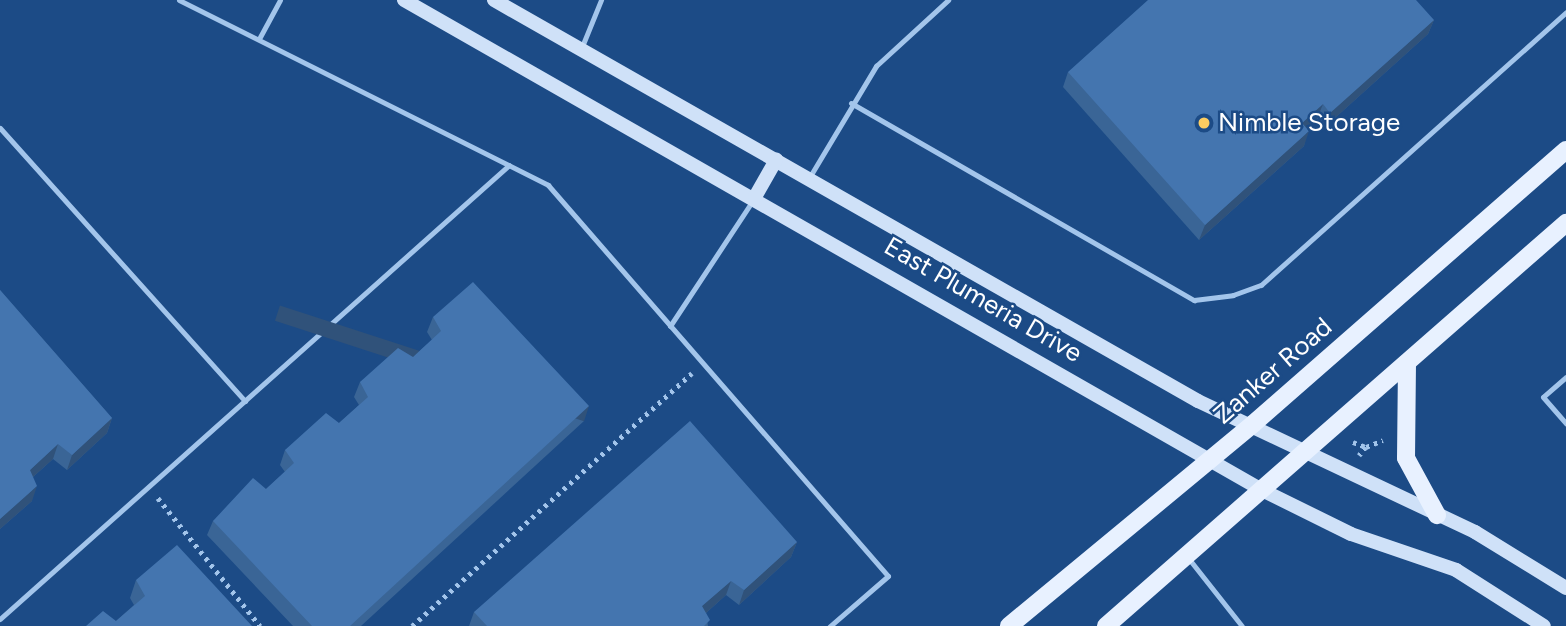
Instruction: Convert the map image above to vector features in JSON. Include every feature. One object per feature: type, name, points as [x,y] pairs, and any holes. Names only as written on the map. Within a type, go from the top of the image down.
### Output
[{"type":"main road","name":"Zanker Road","points":[[1009,626],[1253,424],[1566,150]]},
{"type":"main road","points":[[1105,626],[1566,223]]},
{"type":"main road","points":[[1407,363],[1406,458],[1437,515]]},
{"type":"street","name":"East Plumeria Drive","points":[[404,0],[755,197],[1262,490],[1351,534],[1456,570],[1544,626]]},
{"type":"street","name":"East Plumeria Drive","points":[[494,0],[1198,401],[1253,424],[1437,515],[1566,589]]},
{"type":"street","points":[[755,197],[776,160]]},
{"type":"lane","points":[[179,0],[260,37],[548,185],[888,576],[830,626]]},
{"type":"lane","points":[[260,37],[280,0]]},
{"type":"lane","points":[[581,49],[601,0]]},
{"type":"lane","points":[[809,178],[851,103],[876,66],[948,0]]},
{"type":"lane","points":[[851,103],[1195,300],[1233,295],[1261,285],[1566,12]]},
{"type":"lane","points":[[0,128],[245,401]]},
{"type":"lane","points":[[0,619],[509,165]]},
{"type":"lane","points":[[670,326],[755,197]]},
{"type":"lane","points":[[1566,377],[1543,397],[1566,423]]},
{"type":"lane","points":[[1187,556],[1241,626]]},
{"type":"path","points":[[412,626],[420,623],[703,363]]},
{"type":"path","points":[[1358,457],[1366,447],[1383,440]]},
{"type":"path","points":[[1353,442],[1366,447]]},
{"type":"path","points":[[149,486],[260,626]]},
{"type":"building","name":"Nimble Storage","points":[[1148,0],[1416,0],[1434,20],[1330,113],[1323,104],[1302,123],[1309,131],[1205,225],[1068,72]]},
{"type":"building","points":[[473,282],[589,406],[350,626],[312,626],[213,521],[253,478],[266,489],[294,463],[285,450],[326,413],[339,423],[368,397],[360,382],[398,348],[413,357],[441,331],[433,317]]},
{"type":"building","points":[[0,290],[112,418],[72,455],[58,444],[30,470],[37,486],[0,519]]},
{"type":"building","points":[[690,421],[797,542],[744,590],[731,581],[702,606],[710,620],[704,626],[487,626],[474,612]]},
{"type":"building","points":[[177,545],[252,626],[86,626],[103,611],[116,621],[145,596],[136,580]]},
{"type":"place","name":"Nimble Storage","points":[[1204,123]]}]
